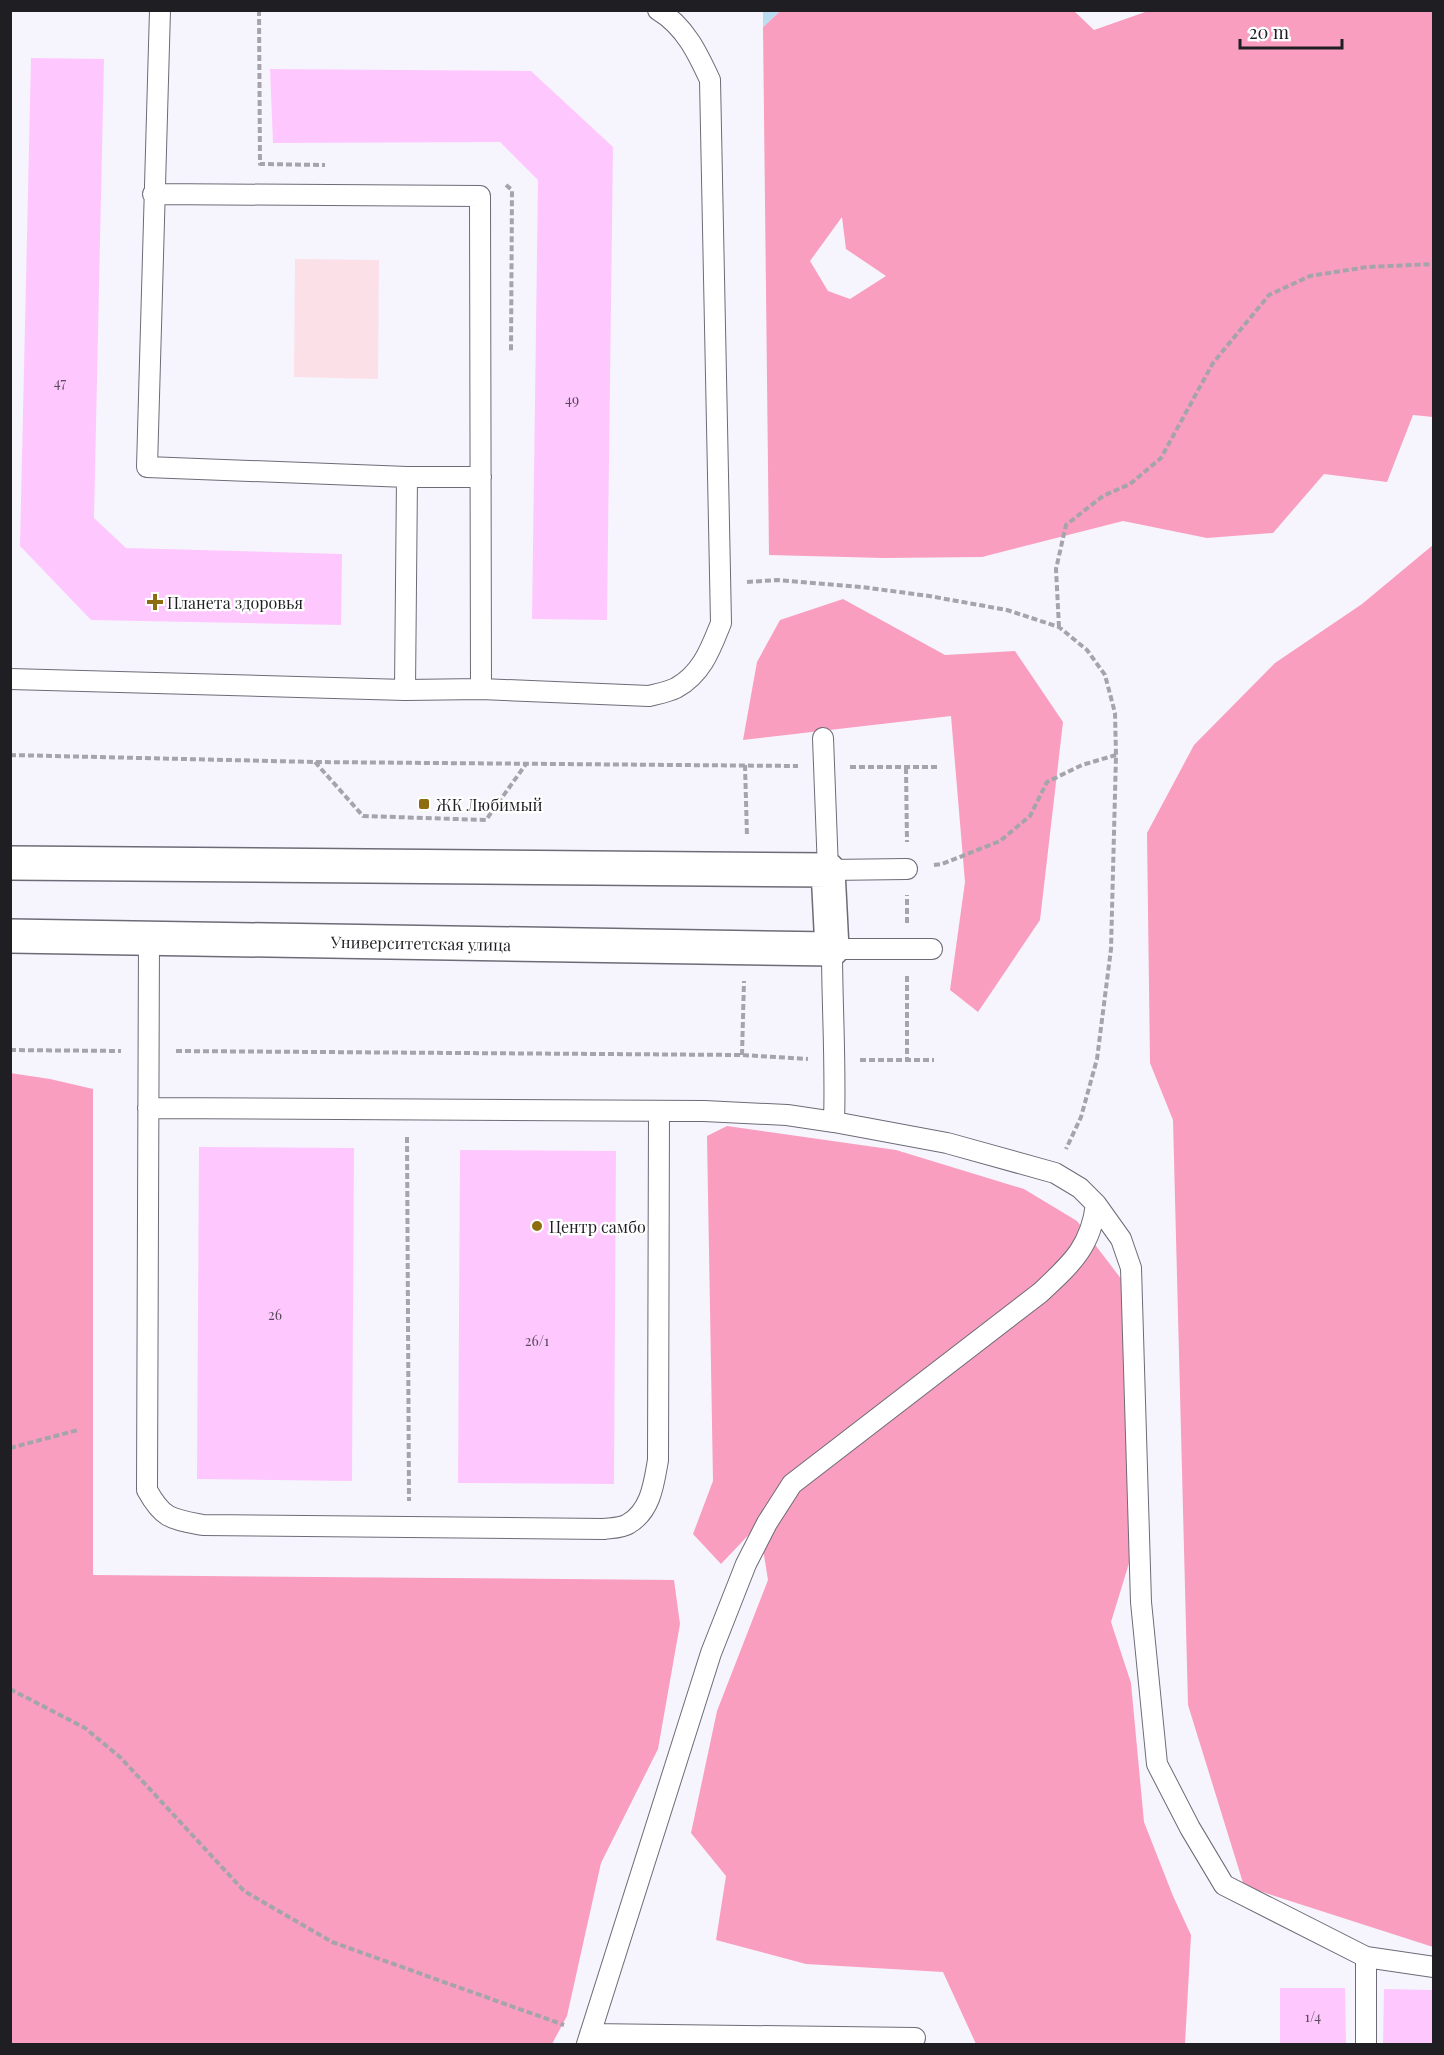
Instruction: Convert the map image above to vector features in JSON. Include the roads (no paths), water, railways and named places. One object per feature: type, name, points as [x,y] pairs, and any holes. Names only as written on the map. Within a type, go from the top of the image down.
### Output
[{"type":"street","points":[[10,863],[828,870],[832,949]]},
{"type":"street","name":"Университетская улица","points":[[10,936],[832,949]]},
{"type":"lane","points":[[160,10],[147,467],[407,477],[481,477]]},
{"type":"lane","points":[[10,679],[405,690],[481,689],[649,696],[676,689],[698,671],[712,647],[721,623],[710,80],[694,45],[666,15],[658,10]]},
{"type":"lane","points":[[153,194],[480,196],[481,689]]},
{"type":"lane","points":[[405,690],[407,477]]},
{"type":"lane","points":[[823,738],[828,870],[907,869]]},
{"type":"lane","points":[[149,939],[147,1490],[158,1511],[179,1521],[203,1525],[604,1529],[627,1525],[645,1509],[654,1485],[658,1460],[659,1111]]},
{"type":"lane","points":[[834,1122],[832,949],[932,949]]},
{"type":"lane","points":[[148,1108],[704,1111],[763,1114],[834,1122],[946,1143],[1055,1173],[1080,1188],[1096,1204],[1121,1239],[1131,1268],[1141,1602],[1157,1764],[1190,1828],[1224,1886],[1366,1957],[1434,1967]]},
{"type":"lane","points":[[915,2038],[589,2039],[711,1653],[746,1564],[766,1522],[792,1484],[1040,1293],[1069,1266],[1087,1240],[1094,1223],[1096,1204]]},
{"type":"lane","points":[[1366,1957],[1366,2044]]},
{"type":"water","points":[[763,10],[780,10],[780,11],[763,27]]},
{"type":"place","name":"Планета здоровья","points":[[155,602]]},
{"type":"place","name":"ЖК Любимый","points":[[424,804]]},
{"type":"place","name":"Центр самбо","points":[[537,1226]]}]
